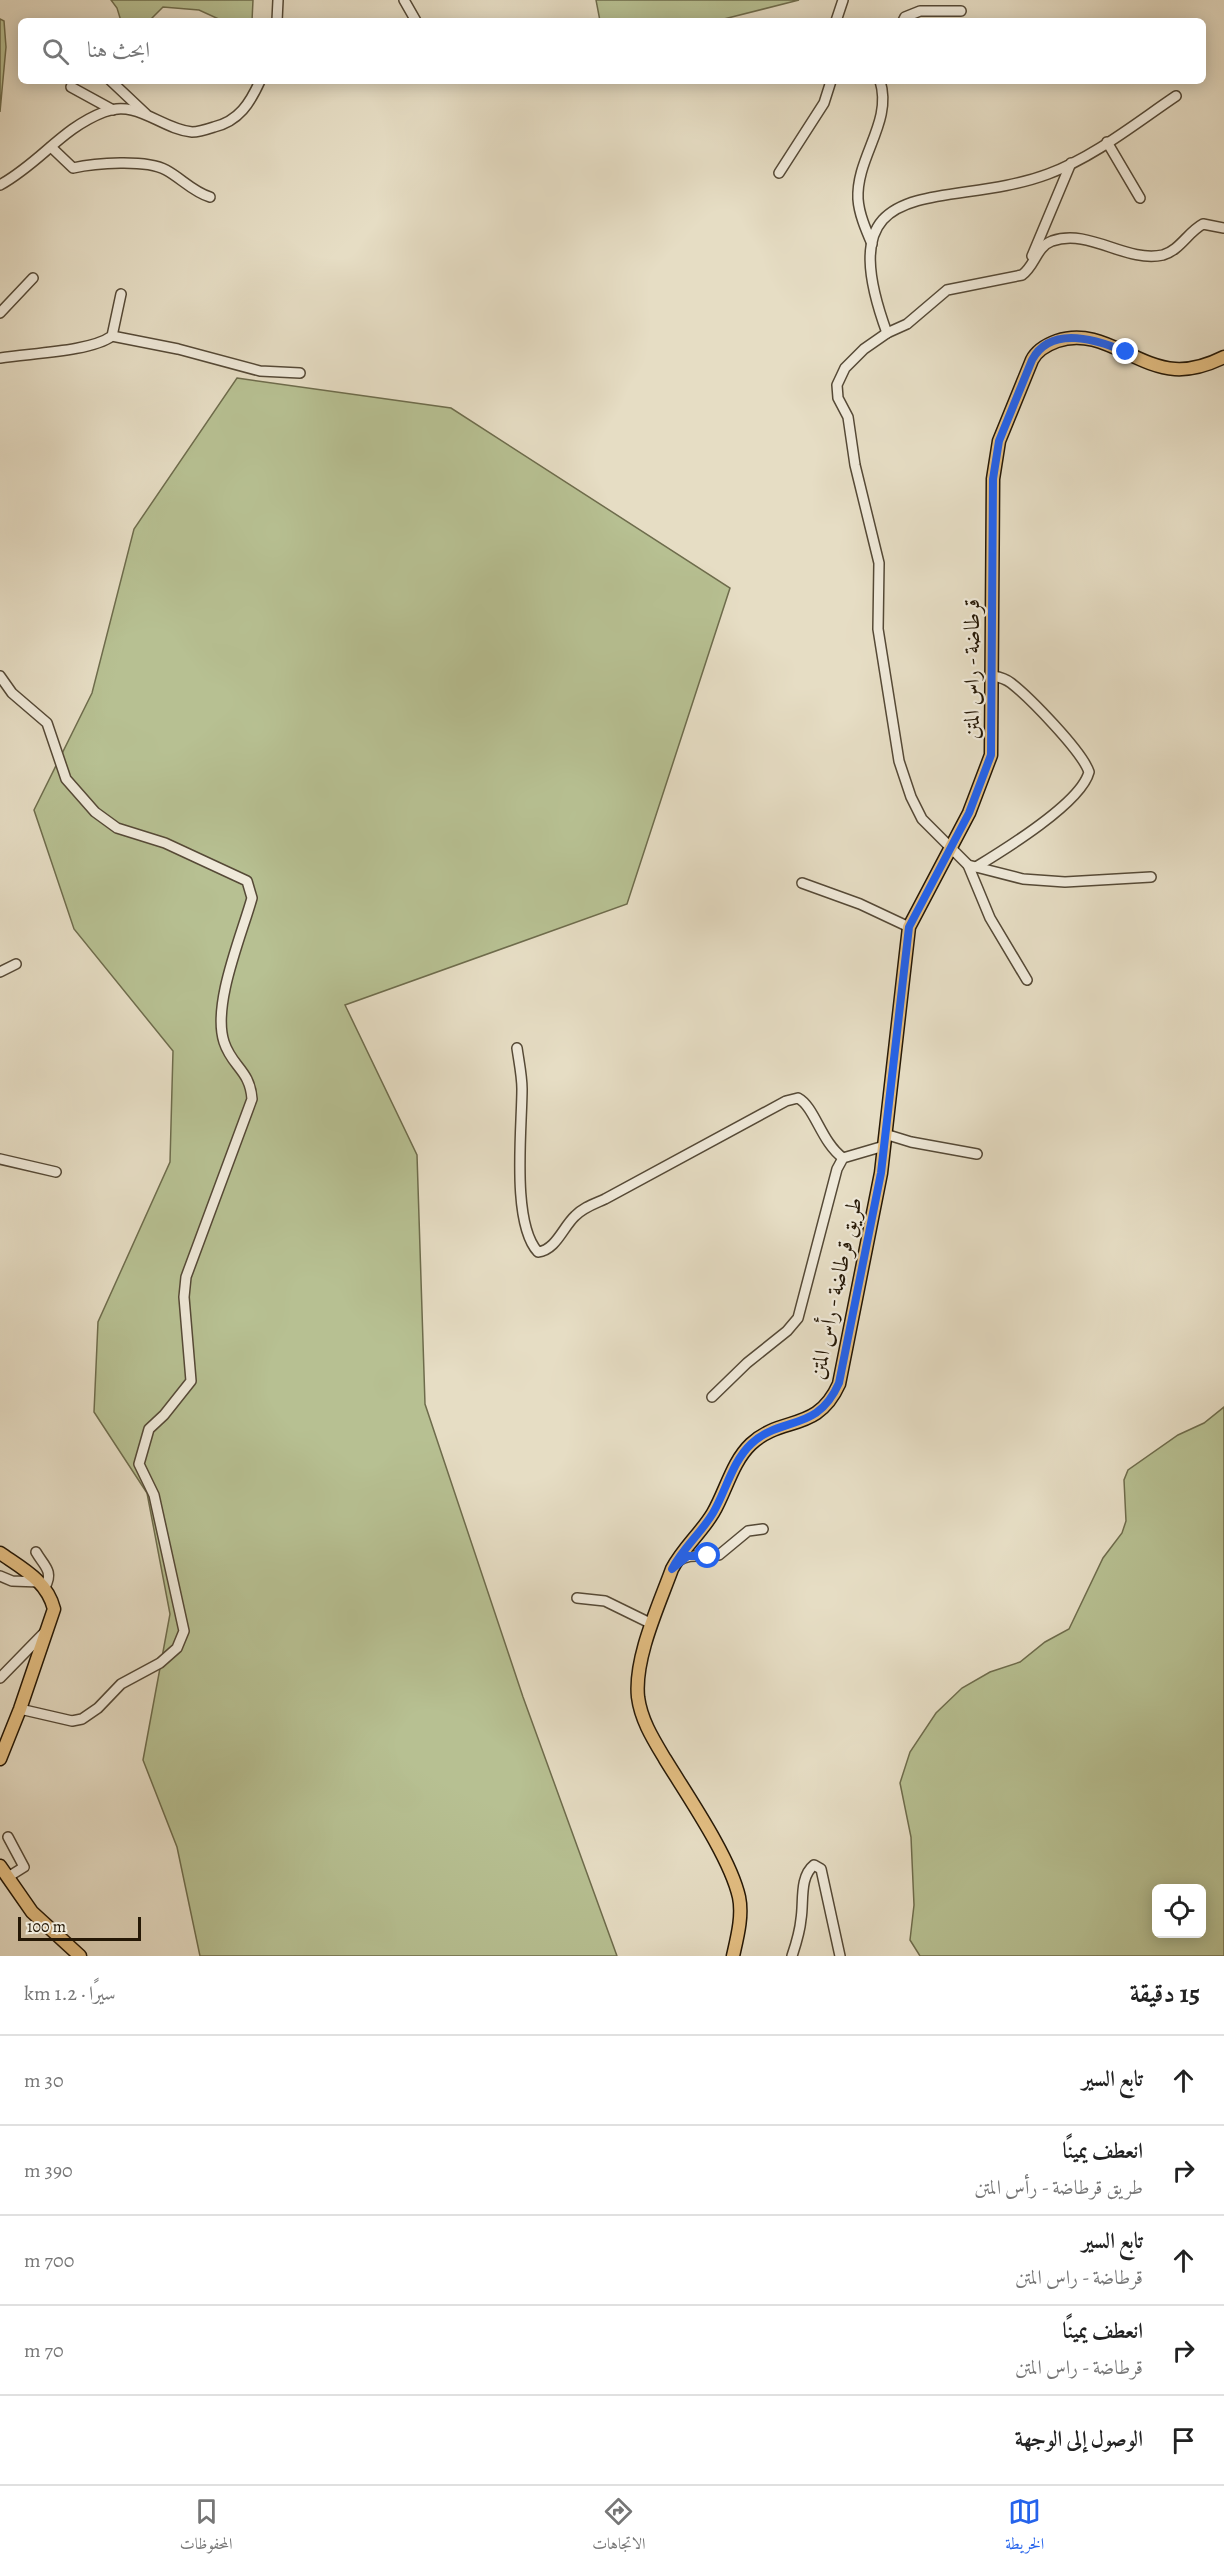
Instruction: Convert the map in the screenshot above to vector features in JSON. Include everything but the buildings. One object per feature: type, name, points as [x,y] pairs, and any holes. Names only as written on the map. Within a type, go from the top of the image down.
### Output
[{"type":"main road","name":"قرطاضة - راس المتن","points":[[881,1173],[909,927],[983,781],[991,755],[995,458],[1036,353],[1049,344],[1074,337],[1099,340],[1144,361],[1177,369],[1211,363],[1224,357]]},
{"type":"main road","name":"طريق قرطاضة - رأس المتن","points":[[733,1956],[740,1916],[739,1897],[727,1867],[641,1714],[638,1694],[640,1667],[652,1624],[672,1569],[680,1554],[714,1512],[738,1461],[750,1445],[762,1436],[825,1408],[832,1399],[839,1383],[881,1173]]},
{"type":"main road","points":[[0,1553],[42,1584],[51,1595],[54,1609],[20,1709],[0,1759]]},
{"type":"main road","points":[[0,1866],[19,1895],[47,1928],[80,1956]]},
{"type":"street","points":[[404,0],[414,18]]},
{"type":"street","points":[[837,18],[843,0]]},
{"type":"street","points":[[278,18],[280,3]]},
{"type":"street","points":[[904,18],[920,11],[961,11]]},
{"type":"street","points":[[114,84],[146,114]]},
{"type":"street","points":[[0,185],[22,173],[59,138],[82,123],[113,110],[126,109],[146,114],[192,132],[230,123],[247,107],[258,84]]},
{"type":"street","points":[[779,173],[824,103],[830,84]]},
{"type":"street","points":[[872,244],[864,227],[858,198],[867,154],[879,125],[885,97],[881,84]]},
{"type":"street","points":[[71,87],[113,110]]},
{"type":"street","points":[[887,333],[873,290],[869,257],[872,244],[886,218],[903,204],[938,195],[973,192],[1015,184],[1049,174],[1107,142],[1176,96]]},
{"type":"street","points":[[1107,142],[1140,198]]},
{"type":"street","points":[[51,147],[72,168],[92,164],[150,166],[165,169],[201,194],[210,196]]},
{"type":"street","points":[[1030,267],[1032,253],[1064,185],[1071,163]]},
{"type":"street","points":[[1151,877],[1065,882],[1023,879],[972,866],[922,819],[911,797],[900,761],[878,629],[879,563],[855,465],[848,417],[838,398],[837,385],[845,368],[887,333],[907,324],[948,290],[1015,277],[1030,267],[1039,251],[1054,240],[1076,239],[1133,254],[1156,255],[1175,249],[1203,224],[1224,228]]},
{"type":"street","points":[[0,314],[33,278]]},
{"type":"street","points":[[0,358],[103,343],[112,336],[121,294]]},
{"type":"street","points":[[112,336],[178,349],[260,371],[300,373]]},
{"type":"street","points":[[0,676],[12,693],[47,723],[66,779],[95,812],[117,828],[165,843],[247,881],[252,898],[222,1003],[220,1023],[225,1044],[251,1085],[252,1099],[186,1277],[184,1297],[191,1380],[164,1415],[149,1429],[139,1464],[153,1495],[184,1631],[177,1648],[160,1663],[122,1684],[98,1708],[82,1719],[72,1721],[20,1709]]},
{"type":"street","points":[[972,866],[1053,814],[1077,791],[1089,772],[1080,756],[1040,711],[1010,682],[993,676]]},
{"type":"street","points":[[972,866],[990,918],[1027,980]]},
{"type":"street","points":[[802,883],[860,904],[909,927]]},
{"type":"street","points":[[0,972],[16,964]]},
{"type":"street","points":[[517,1048],[522,1088],[520,1155],[523,1207],[532,1246],[538,1252],[552,1245],[574,1217],[588,1206],[786,1101],[798,1098],[805,1101],[832,1150],[843,1158]]},
{"type":"street","points":[[712,1396],[747,1363],[787,1331],[798,1318],[837,1169],[843,1158],[885,1140],[978,1154]]},
{"type":"street","points":[[0,1159],[57,1172]]},
{"type":"street","points":[[672,1569],[688,1556],[719,1555],[748,1531],[763,1529]]},
{"type":"street","points":[[0,1576],[12,1581],[42,1584],[50,1578],[50,1570],[36,1551]]},
{"type":"street","points":[[577,1598],[604,1600],[652,1624]]},
{"type":"street","points":[[0,1678],[48,1629]]},
{"type":"street","points":[[8,1837],[24,1868],[8,1877]]},
{"type":"street","points":[[792,1956],[801,1921],[804,1882],[808,1870],[814,1865],[821,1869],[826,1883],[840,1956]]},
{"type":"green space","points":[[111,0],[253,0],[252,18],[216,18],[199,10],[163,7],[152,18],[120,18]]},
{"type":"green space","points":[[596,0],[799,0],[728,18],[599,18]]},
{"type":"green space","points":[[0,19],[4,21],[6,47],[0,112]]},
{"type":"green space","points":[[237,378],[451,408],[730,588],[627,904],[345,1005],[417,1155],[425,1404],[523,1697],[617,1956],[200,1956],[177,1847],[143,1760],[170,1614],[147,1493],[94,1412],[98,1322],[170,1162],[173,1051],[74,929],[34,810],[92,693],[134,529]]},
{"type":"green space","points":[[1224,1407],[1224,1956],[920,1956],[910,1940],[914,1905],[911,1837],[900,1783],[910,1752],[936,1713],[962,1688],[990,1672],[1020,1662],[1045,1642],[1069,1629],[1103,1558],[1122,1533],[1126,1521],[1124,1480],[1128,1470],[1178,1435],[1204,1423]]},
{"type":"route","points":[[708,1556],[698,1554],[688,1556],[672,1569],[680,1554],[714,1512],[738,1461],[750,1445],[762,1436],[807,1418],[825,1408],[839,1383],[881,1173],[909,927],[969,813],[991,755],[993,479],[999,441],[1036,353],[1049,344],[1074,337],[1099,340],[1126,352]]}]
